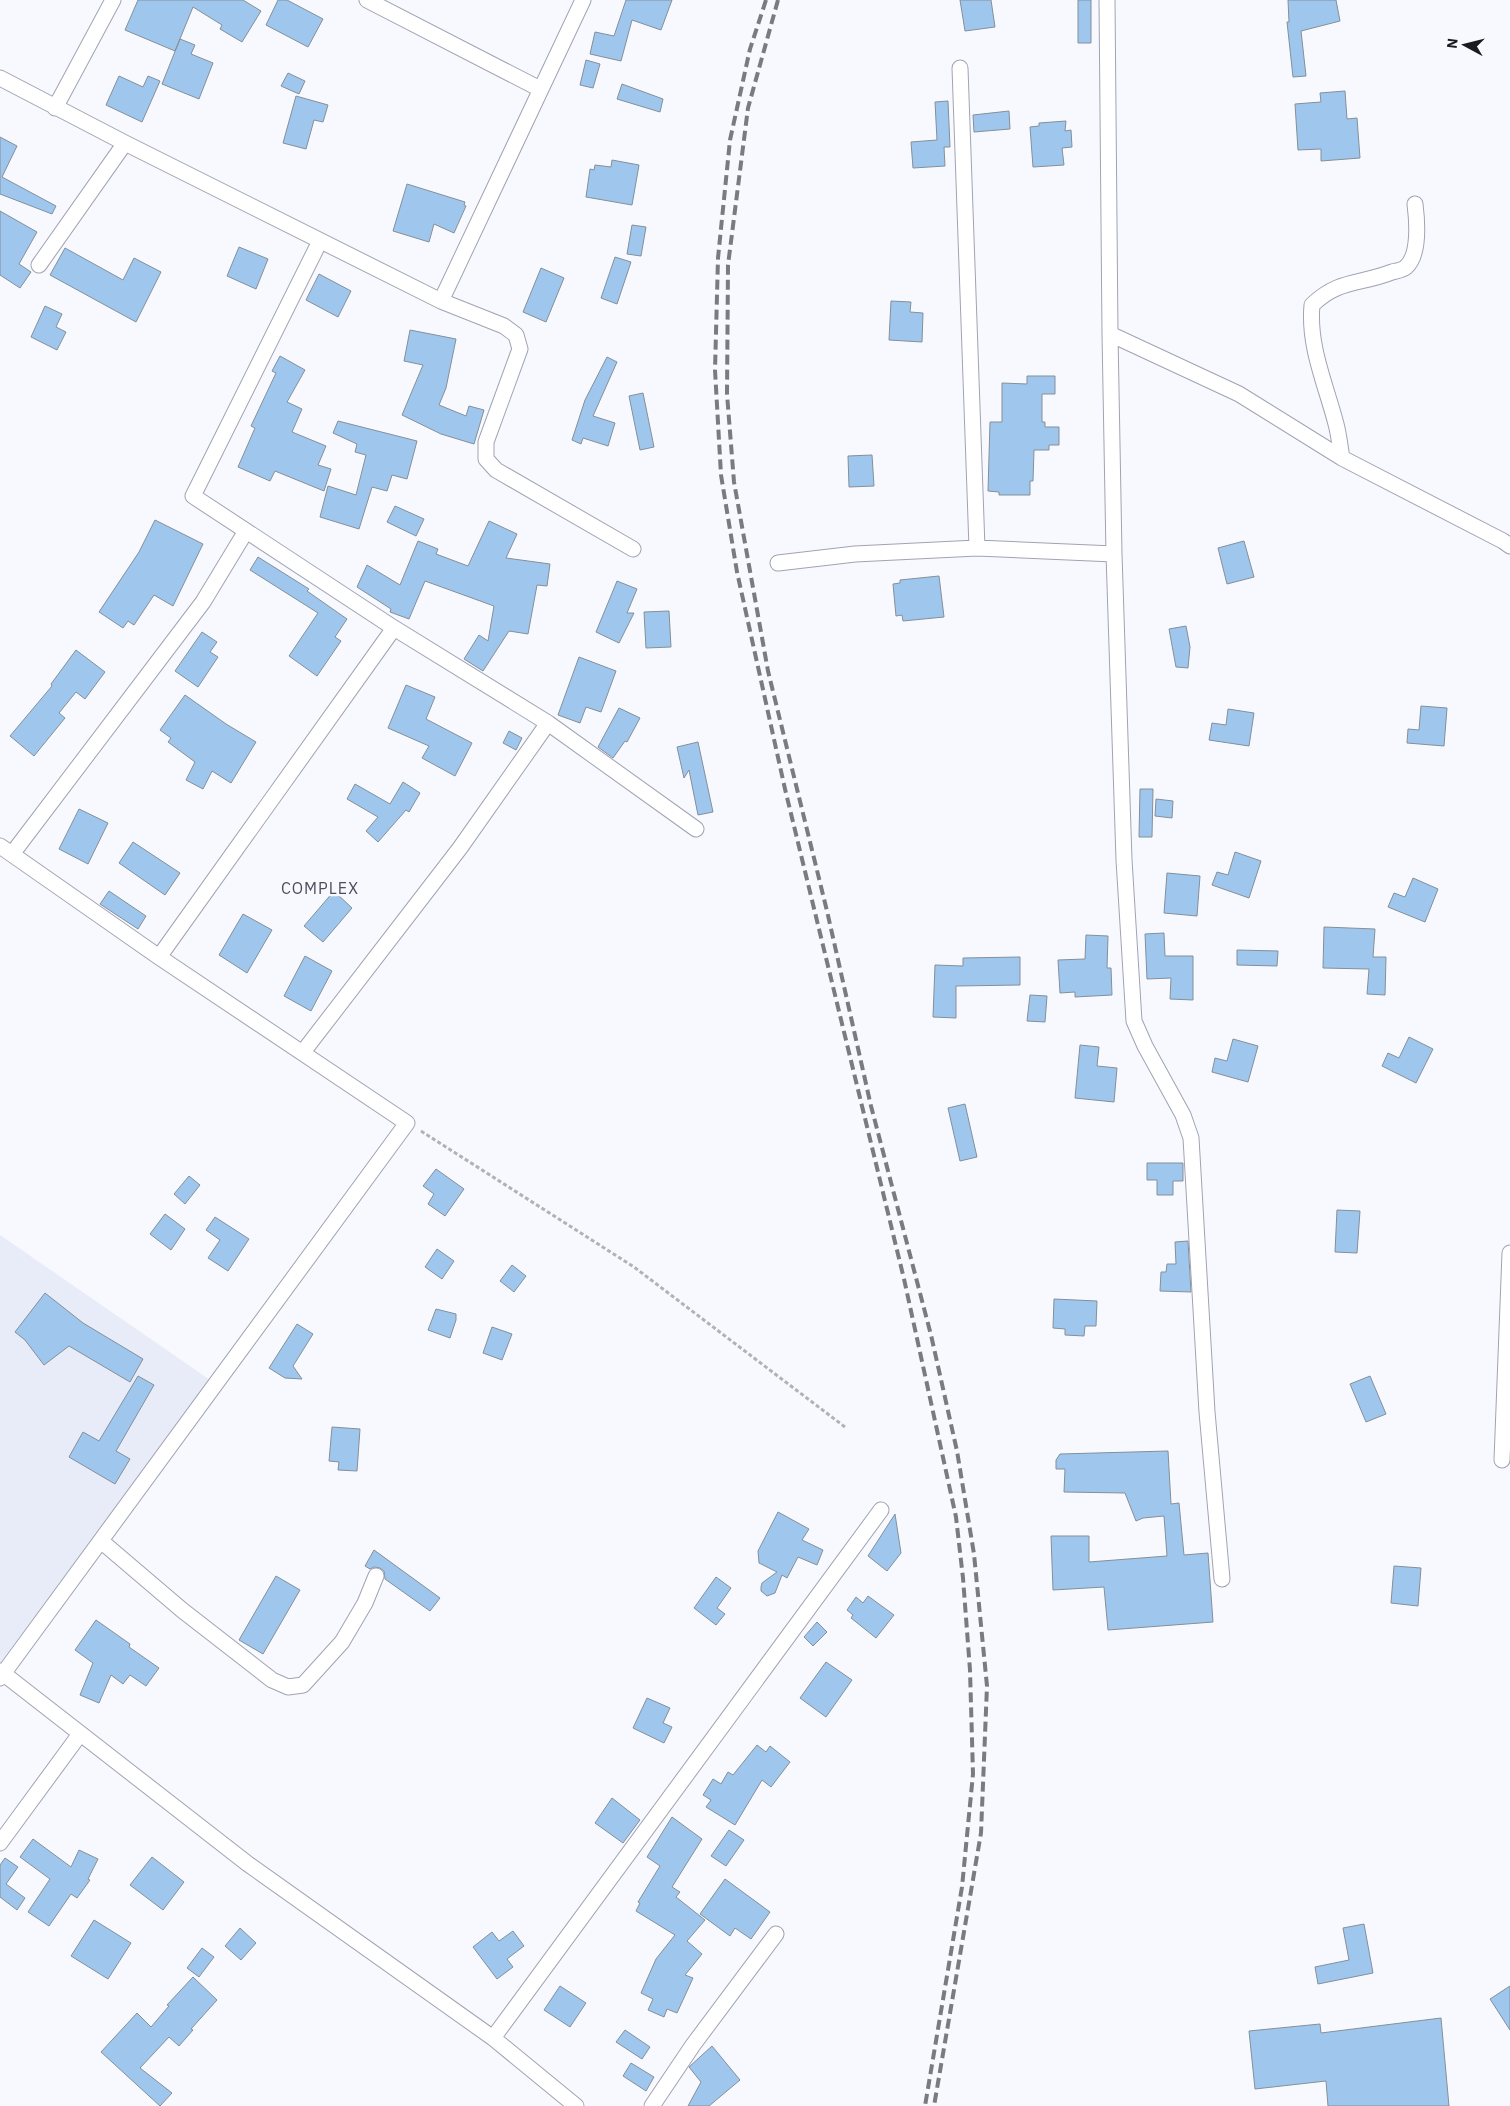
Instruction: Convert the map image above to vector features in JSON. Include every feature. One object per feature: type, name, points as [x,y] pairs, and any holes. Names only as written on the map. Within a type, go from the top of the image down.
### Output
[{"type":"street","points":[[55,108],[113,0]]},
{"type":"street","points":[[367,0],[540,89]]},
{"type":"street","points":[[441,301],[583,0]]},
{"type":"street","points":[[1107,0],[1114,554],[1124,860],[1134,1022],[1183,1115],[1191,1138],[1207,1412],[1222,1578]]},
{"type":"street","points":[[960,68],[977,548]]},
{"type":"street","points":[[0,78],[55,108],[441,301],[504,326],[516,335],[520,349],[486,442],[486,458],[496,470],[633,549]]},
{"type":"street","points":[[39,265],[125,143]]},
{"type":"street","points":[[1342,458],[1336,425],[1315,350],[1310,322],[1312,306],[1323,294],[1338,286],[1387,274],[1406,267],[1415,252],[1415,204]]},
{"type":"street","points":[[320,241],[193,496],[394,628],[548,723],[696,829]]},
{"type":"street","points":[[1110,334],[1239,394],[1342,458],[1510,546]]},
{"type":"street","points":[[246,531],[203,602],[6,850],[159,957],[407,1123],[101,1541],[1,1674],[248,1864],[493,2038],[576,2106]]},
{"type":"street","points":[[778,563],[855,554],[977,548],[1114,554]]},
{"type":"street","points":[[159,957],[394,628]]},
{"type":"street","points":[[303,1052],[460,848],[548,723]]},
{"type":"street","points":[[1502,1460],[1510,1253]]},
{"type":"street","points":[[493,2038],[881,1510]]},
{"type":"street","points":[[101,1541],[182,1610],[272,1680],[288,1687],[303,1685],[342,1642],[365,1603],[376,1576]]},
{"type":"street","points":[[0,1842],[80,1734]]},
{"type":"street","points":[[652,2106],[693,2045],[776,1934]]},
{"type":"path","points":[[407,1123],[634,1267],[845,1427]]},
{"type":"shaded area","points":[[0,1235],[210,1380],[0,1669]]},
{"type":"building","points":[[138,0],[243,0],[261,11],[242,42],[220,29],[222,25],[193,7],[175,51],[125,30]]},
{"type":"building","points":[[278,0],[287,0],[323,19],[308,47],[266,25]]},
{"type":"building","points":[[626,0],[672,0],[661,30],[632,20],[621,61],[590,54],[595,32],[614,36]]},
{"type":"building","points":[[960,0],[991,0],[995,27],[965,31]]},
{"type":"building","points":[[1078,0],[1091,0],[1091,43],[1078,43]]},
{"type":"building","points":[[1288,0],[1336,0],[1340,21],[1301,31],[1306,76],[1293,77],[1287,22],[1289,22]]},
{"type":"building","points":[[180,39],[195,45],[191,54],[213,63],[199,99],[162,84]]},
{"type":"building","points":[[586,60],[600,64],[593,88],[580,85]]},
{"type":"building","points":[[288,73],[305,81],[299,94],[281,86]]},
{"type":"building","points":[[119,76],[143,87],[148,76],[160,81],[142,122],[106,105]]},
{"type":"building","points":[[622,84],[663,99],[660,112],[617,99]]},
{"type":"building","points":[[1345,91],[1347,119],[1357,118],[1360,158],[1321,161],[1321,149],[1298,150],[1295,104],[1321,102],[1320,93]]},
{"type":"building","points":[[296,96],[328,105],[323,122],[314,120],[306,149],[283,143]]},
{"type":"building","points":[[948,101],[950,147],[944,147],[945,166],[913,168],[911,142],[937,140],[935,102]]},
{"type":"building","points":[[1009,111],[1010,129],[974,132],[973,115]]},
{"type":"building","points":[[1066,121],[1065,131],[1071,130],[1072,147],[1062,148],[1064,165],[1033,167],[1030,127],[1039,126],[1039,123]]},
{"type":"building","points":[[0,137],[17,146],[2,177],[56,206],[52,214],[0,194]]},
{"type":"building","points":[[612,160],[639,165],[632,205],[586,197],[590,169],[594,170],[595,165],[611,167]]},
{"type":"building","points":[[407,184],[465,202],[464,205],[466,206],[454,233],[434,224],[429,242],[393,231]]},
{"type":"building","points":[[0,211],[37,232],[19,264],[31,272],[20,288],[0,275]]},
{"type":"building","points":[[632,225],[646,227],[641,256],[627,254]]},
{"type":"building","points":[[239,247],[268,259],[256,289],[227,276]]},
{"type":"building","points":[[65,248],[123,280],[134,258],[161,272],[136,322],[50,275]]},
{"type":"building","points":[[615,257],[631,262],[617,304],[601,298]]},
{"type":"building","points":[[541,268],[564,278],[546,322],[523,312]]},
{"type":"building","points":[[319,274],[351,291],[338,317],[306,300]]},
{"type":"building","points":[[891,301],[911,302],[910,312],[923,313],[922,342],[889,340]]},
{"type":"building","points":[[45,306],[62,314],[56,327],[66,332],[57,350],[31,337]]},
{"type":"building","points":[[410,330],[456,339],[446,388],[439,405],[466,416],[469,406],[484,410],[474,444],[441,434],[402,415],[423,365],[404,361]]},
{"type":"building","points":[[280,356],[305,370],[287,402],[302,409],[292,432],[326,446],[318,465],[331,469],[324,491],[275,471],[270,481],[238,467],[255,428],[251,426],[276,373],[272,371]]},
{"type":"building","points":[[607,357],[617,362],[593,416],[615,423],[608,446],[583,438],[581,444],[572,440],[585,400]]},
{"type":"building","points":[[1027,376],[1055,376],[1055,394],[1042,394],[1042,422],[1045,422],[1045,427],[1059,427],[1059,445],[1049,445],[1049,450],[1034,450],[1033,481],[1030,481],[1030,495],[999,495],[999,492],[988,491],[990,422],[1002,422],[1002,383],[1027,384]]},
{"type":"building","points":[[643,393],[654,447],[640,450],[629,396]]},
{"type":"building","points":[[338,421],[417,441],[407,479],[392,475],[387,491],[372,487],[359,529],[320,517],[328,486],[356,495],[366,455],[355,452],[357,444],[333,433]]},
{"type":"building","points":[[872,455],[874,486],[849,487],[848,456]]},
{"type":"building","points":[[395,506],[424,519],[416,536],[387,522]]},
{"type":"building","points":[[155,520],[203,544],[173,606],[154,595],[134,625],[128,621],[123,628],[99,612],[139,552]]},
{"type":"building","points":[[489,521],[517,534],[506,558],[550,564],[547,586],[537,585],[528,634],[509,631],[483,671],[464,659],[479,635],[488,641],[494,606],[425,581],[409,619],[390,612],[391,609],[357,587],[367,565],[400,585],[418,541],[438,549],[436,554],[468,566]]},
{"type":"building","points":[[1244,541],[1254,577],[1227,584],[1218,548]]},
{"type":"building","points":[[258,557],[309,589],[307,591],[347,619],[335,637],[341,641],[317,676],[289,656],[318,613],[250,570]]},
{"type":"building","points":[[939,576],[944,617],[903,621],[902,615],[896,616],[893,584],[900,583],[900,580]]},
{"type":"building","points":[[617,581],[637,589],[627,613],[634,613],[619,643],[596,632]]},
{"type":"building","points":[[669,611],[671,647],[646,648],[644,612]]},
{"type":"building","points":[[1186,626],[1190,647],[1188,668],[1176,667],[1169,629]]},
{"type":"building","points":[[202,632],[217,642],[210,652],[218,657],[198,687],[175,671]]},
{"type":"building","points":[[76,650],[105,672],[85,699],[76,692],[59,713],[65,718],[34,756],[10,736],[52,686],[51,684]]},
{"type":"building","points":[[579,657],[616,671],[601,712],[586,707],[580,723],[558,715]]},
{"type":"building","points":[[406,685],[435,697],[426,719],[472,743],[455,776],[422,758],[429,746],[388,728]]},
{"type":"building","points":[[185,695],[226,724],[256,742],[231,783],[212,771],[203,789],[186,780],[195,762],[168,742],[171,738],[160,730]]},
{"type":"building","points":[[1421,706],[1447,708],[1444,746],[1407,743],[1408,729],[1419,730]]},
{"type":"building","points":[[619,708],[640,718],[627,742],[625,741],[613,758],[598,747]]},
{"type":"building","points":[[1228,709],[1254,713],[1249,746],[1209,740],[1212,723],[1226,725]]},
{"type":"building","points":[[509,731],[522,738],[516,750],[503,743]]},
{"type":"building","points":[[698,742],[713,812],[698,815],[689,770],[684,778],[677,747]]},
{"type":"building","points":[[403,782],[420,793],[409,812],[406,810],[378,842],[366,831],[378,817],[347,799],[355,784],[390,804]]},
{"type":"building","points":[[1140,789],[1153,789],[1152,837],[1139,837]]},
{"type":"building","points":[[1156,799],[1173,801],[1172,818],[1155,816]]},
{"type":"building","points":[[79,809],[108,823],[88,864],[59,849]]},
{"type":"building","points":[[133,842],[180,873],[165,895],[119,863]]},
{"type":"building","points":[[1235,852],[1261,861],[1249,898],[1212,885],[1217,872],[1228,875]]},
{"type":"building","points":[[1167,873],[1200,876],[1197,916],[1164,913]]},
{"type":"building","points":[[1413,878],[1438,889],[1425,922],[1388,907],[1394,893],[1405,897]]},
{"type":"building","points":[[109,891],[146,916],[138,929],[100,904]]},
{"type":"building","points":[[334,891],[352,908],[323,942],[304,926]]},
{"type":"building","points":[[243,914],[272,930],[247,973],[219,955]]},
{"type":"building","points":[[1324,927],[1375,929],[1373,957],[1386,957],[1385,995],[1367,994],[1369,969],[1323,968]]},
{"type":"building","points":[[1164,933],[1165,956],[1193,956],[1193,1000],[1170,999],[1171,978],[1147,979],[1145,934]]},
{"type":"building","points":[[1086,935],[1108,936],[1107,968],[1111,968],[1112,995],[1075,997],[1075,992],[1060,993],[1058,960],[1085,959]]},
{"type":"building","points":[[1237,950],[1278,951],[1277,966],[1237,965]]},
{"type":"building","points":[[305,956],[332,971],[311,1011],[284,996]]},
{"type":"building","points":[[1020,957],[1020,985],[956,986],[956,1018],[933,1017],[935,965],[963,966],[963,958]]},
{"type":"building","points":[[1030,995],[1047,996],[1045,1022],[1027,1021]]},
{"type":"building","points":[[1409,1037],[1433,1049],[1416,1083],[1382,1066],[1388,1053],[1399,1058]]},
{"type":"building","points":[[1233,1039],[1258,1046],[1248,1082],[1212,1072],[1215,1058],[1227,1061]]},
{"type":"building","points":[[1080,1045],[1099,1047],[1097,1066],[1117,1068],[1114,1102],[1075,1098]]},
{"type":"building","points":[[965,1104],[977,1157],[960,1161],[948,1108]]},
{"type":"building","points":[[1147,1163],[1183,1163],[1183,1181],[1173,1181],[1173,1195],[1157,1195],[1157,1180],[1147,1180]]},
{"type":"building","points":[[436,1169],[464,1189],[445,1216],[428,1204],[434,1194],[423,1186]]},
{"type":"building","points":[[189,1176],[200,1185],[185,1204],[174,1194]]},
{"type":"building","points":[[1337,1210],[1360,1211],[1357,1253],[1335,1252]]},
{"type":"building","points":[[165,1214],[185,1229],[171,1250],[150,1234]]},
{"type":"building","points":[[215,1217],[249,1239],[228,1271],[208,1258],[220,1240],[206,1230]]},
{"type":"building","points":[[1188,1241],[1191,1292],[1160,1291],[1161,1272],[1166,1272],[1167,1264],[1176,1264],[1175,1242]]},
{"type":"building","points":[[437,1249],[454,1261],[442,1279],[425,1267]]},
{"type":"building","points":[[512,1265],[526,1276],[514,1292],[500,1281]]},
{"type":"building","points":[[45,1293],[83,1323],[143,1359],[130,1382],[69,1346],[44,1365],[25,1340],[15,1332]]},
{"type":"building","points":[[1054,1299],[1097,1301],[1096,1326],[1085,1326],[1084,1336],[1065,1335],[1065,1329],[1053,1328]]},
{"type":"building","points":[[436,1309],[456,1314],[450,1338],[428,1330]]},
{"type":"building","points":[[297,1324],[313,1334],[293,1366],[302,1379],[285,1378],[269,1368]]},
{"type":"building","points":[[492,1327],[512,1334],[502,1360],[483,1353]]},
{"type":"building","points":[[138,1376],[154,1385],[116,1451],[130,1459],[115,1484],[69,1457],[83,1432],[99,1441]]},
{"type":"building","points":[[1370,1376],[1386,1414],[1366,1422],[1350,1384]]},
{"type":"building","points":[[332,1427],[360,1429],[357,1471],[338,1470],[339,1462],[329,1461]]},
{"type":"building","points":[[1168,1451],[1171,1504],[1179,1503],[1184,1555],[1208,1553],[1213,1622],[1108,1630],[1104,1587],[1053,1590],[1051,1536],[1089,1536],[1089,1562],[1167,1556],[1164,1516],[1143,1518],[1136,1521],[1125,1493],[1064,1492],[1065,1469],[1056,1469],[1056,1460],[1060,1454]]},
{"type":"building","points":[[778,1512],[809,1529],[802,1540],[823,1550],[817,1565],[798,1557],[787,1578],[782,1575],[775,1593],[767,1596],[761,1591],[762,1583],[777,1572],[759,1563],[758,1551]]},
{"type":"building","points":[[895,1514],[901,1553],[887,1571],[868,1556]]},
{"type":"building","points":[[374,1550],[440,1598],[430,1611],[385,1579],[384,1571],[380,1568],[374,1567],[370,1569],[365,1566]]},
{"type":"building","points":[[1394,1566],[1421,1568],[1418,1606],[1391,1603]]},
{"type":"building","points":[[276,1576],[300,1590],[263,1654],[239,1640]]},
{"type":"building","points":[[716,1577],[731,1588],[717,1608],[725,1614],[716,1625],[694,1608]]},
{"type":"building","points":[[868,1596],[894,1615],[876,1638],[851,1618],[853,1615],[847,1610],[856,1597],[863,1603]]},
{"type":"building","points":[[96,1620],[130,1644],[129,1647],[159,1668],[146,1686],[130,1675],[123,1684],[111,1675],[99,1703],[80,1695],[93,1663],[75,1650]]},
{"type":"building","points":[[817,1622],[827,1632],[813,1646],[804,1637]]},
{"type":"building","points":[[826,1662],[852,1680],[826,1717],[800,1698]]},
{"type":"building","points":[[647,1698],[670,1708],[663,1723],[672,1727],[664,1743],[633,1728]]},
{"type":"building","points":[[757,1745],[766,1752],[770,1746],[790,1762],[771,1787],[762,1780],[735,1825],[706,1807],[711,1800],[703,1795],[713,1779],[721,1784],[728,1772],[733,1775]]},
{"type":"building","points":[[612,1798],[640,1820],[623,1843],[595,1823]]},
{"type":"building","points":[[672,1817],[702,1839],[672,1887],[680,1892],[676,1897],[705,1920],[687,1941],[702,1954],[685,1975],[693,1978],[677,2013],[667,2009],[664,2017],[648,2010],[653,1999],[641,1993],[656,1959],[675,1935],[636,1911],[640,1903],[638,1902],[660,1866],[647,1857]]},
{"type":"building","points":[[729,1830],[744,1840],[726,1866],[711,1856]]},
{"type":"building","points":[[33,1839],[71,1867],[79,1850],[98,1859],[88,1879],[90,1880],[77,1898],[71,1894],[49,1926],[28,1912],[50,1879],[20,1857]]},
{"type":"building","points":[[152,1857],[184,1882],[163,1910],[130,1885]]},
{"type":"building","points":[[5,1858],[18,1867],[6,1884],[25,1898],[17,1910],[0,1897],[0,1865]]},
{"type":"building","points":[[725,1879],[770,1912],[751,1939],[735,1928],[730,1936],[700,1914]]},
{"type":"building","points":[[94,1920],[131,1943],[108,1979],[71,1956]]},
{"type":"building","points":[[1364,1924],[1373,1973],[1318,1984],[1315,1967],[1349,1960],[1343,1928]]},
{"type":"building","points":[[240,1928],[256,1943],[241,1960],[225,1946]]},
{"type":"building","points":[[513,1931],[524,1946],[507,1959],[513,1967],[497,1979],[473,1947],[492,1932],[499,1941]]},
{"type":"building","points":[[202,1948],[214,1957],[199,1977],[187,1968]]},
{"type":"building","points":[[193,1977],[217,2000],[191,2029],[193,2030],[179,2046],[169,2037],[140,2068],[172,2093],[160,2106],[101,2052],[137,2013],[151,2027],[169,2006],[167,2005]]},
{"type":"building","points":[[560,1986],[586,2003],[570,2027],[544,2010]]},
{"type":"building","points":[[1510,1986],[1510,2030],[1490,1999]]},
{"type":"building","points":[[1441,2018],[1449,2106],[1328,2106],[1326,2081],[1255,2089],[1249,2031],[1320,2024],[1321,2033]]},
{"type":"building","points":[[625,2030],[650,2047],[642,2059],[616,2042]]},
{"type":"building","points":[[712,2046],[740,2080],[709,2106],[688,2106],[701,2082],[689,2067]]},
{"type":"building","points":[[631,2063],[654,2077],[646,2091],[623,2076]]},
{"type":"railway","points":[[766,0],[750,49],[730,140],[718,258],[715,370],[721,475],[737,572],[785,789],[904,1279],[956,1517],[970,1670],[973,1774],[962,1887],[925,2106]]},
{"type":"railway","points":[[778,0],[748,108],[728,265],[727,394],[734,482],[768,671],[827,911],[871,1106],[931,1335],[957,1451],[974,1554],[987,1686],[981,1833],[934,2106]]},
{"type":"district","name":"COMPLEX","points":[[320,888]]}]
